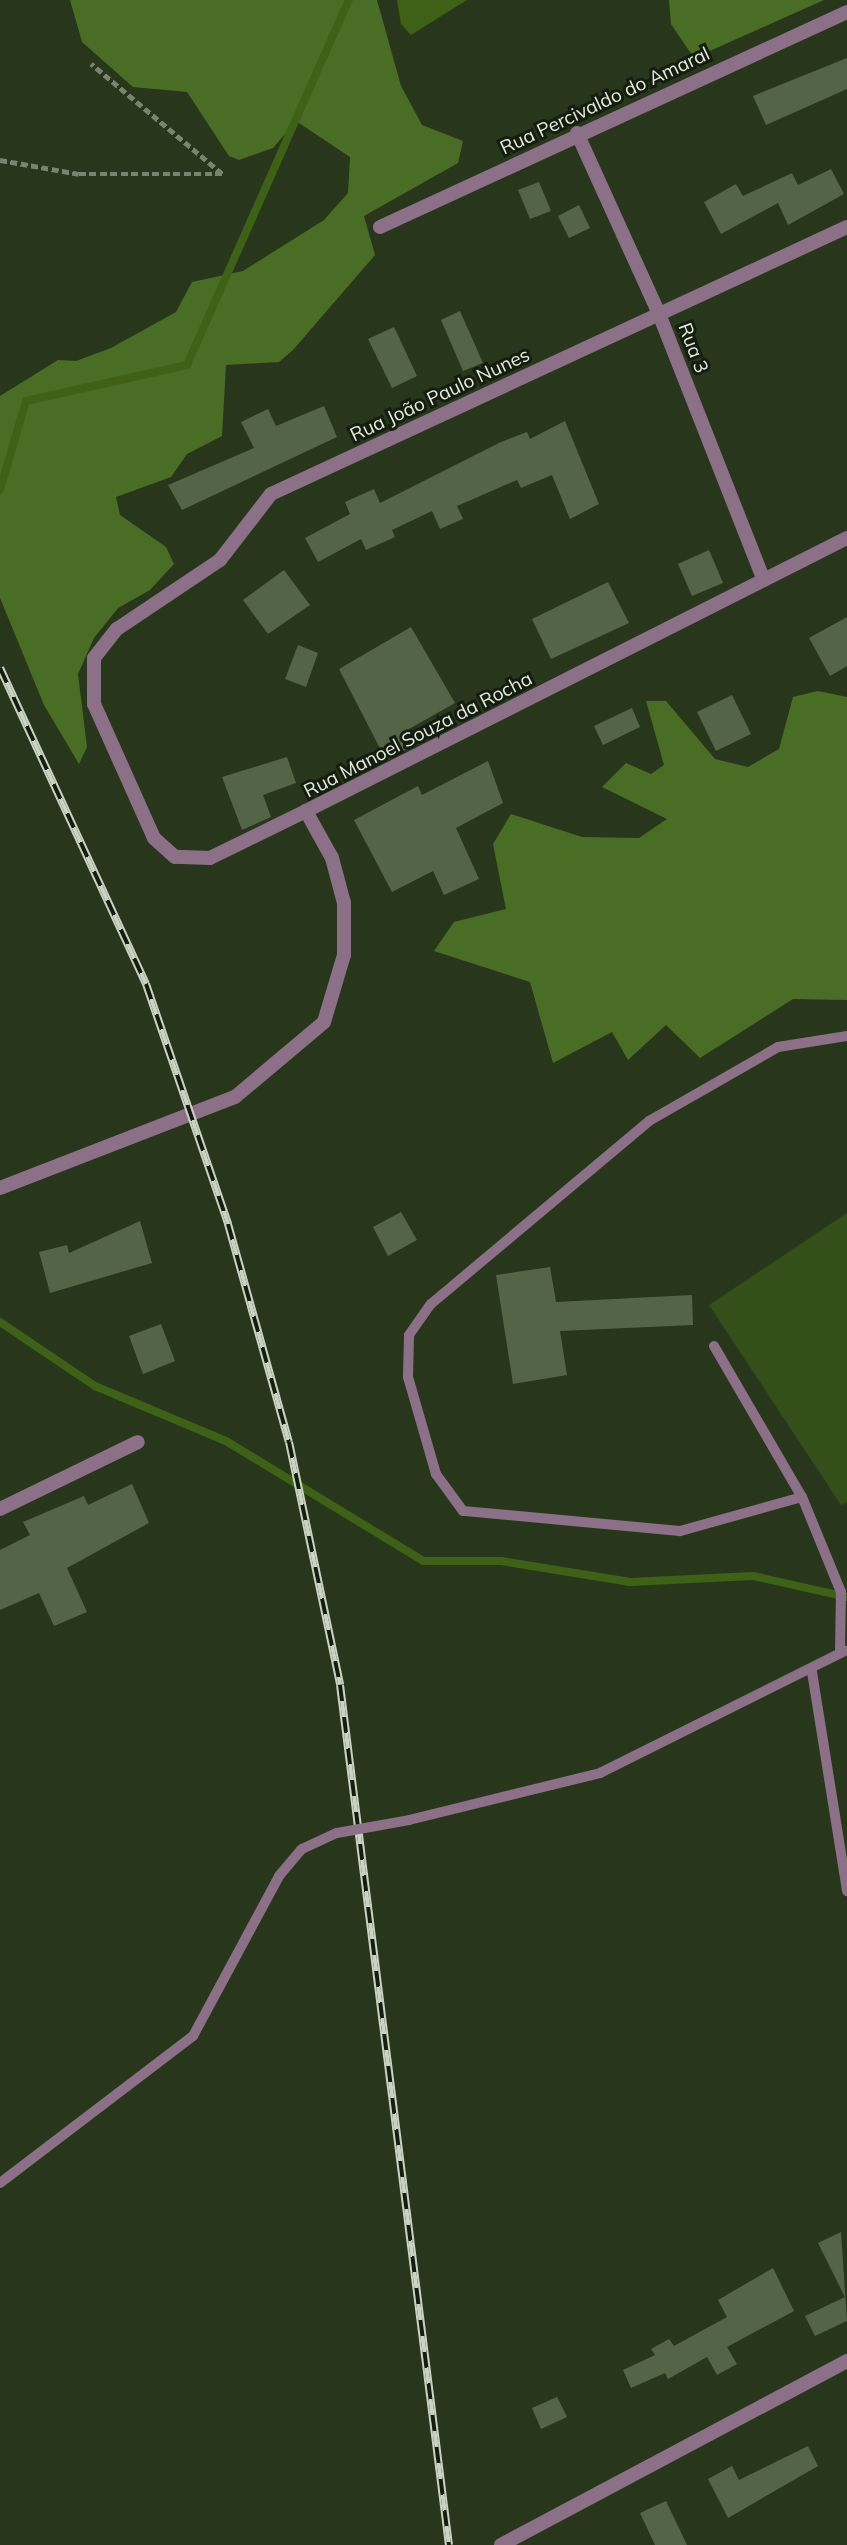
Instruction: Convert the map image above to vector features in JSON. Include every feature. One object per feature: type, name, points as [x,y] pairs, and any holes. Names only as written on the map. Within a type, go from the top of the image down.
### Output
[{"type":"street","name":"Rua Percivaldo do Amaral","points":[[380,227],[577,133],[847,12]]},
{"type":"street","name":"Rua 3","points":[[577,133],[659,314],[764,580]]},
{"type":"street","name":"Rua João Paulo Nunes","points":[[306,811],[211,858],[175,858],[154,838],[94,704],[94,658],[117,629],[220,560],[271,494],[847,227]]},
{"type":"street","name":"Rua Manoel Souza da Rocha","points":[[0,1188],[235,1097],[324,1022],[344,955],[344,903],[332,858],[306,811],[847,538]]},
{"type":"street","points":[[0,1509],[138,1442]]},
{"type":"street","points":[[500,2545],[847,2361]]},
{"type":"lane","points":[[802,1497],[680,1531],[463,1511],[436,1474],[420,1429],[408,1377],[409,1335],[431,1304],[649,1121],[778,1047],[847,1036]]},
{"type":"lane","points":[[0,2183],[193,2036],[279,1876],[302,1849],[337,1833],[409,1820],[600,1773],[812,1672],[844,1651],[841,1592],[802,1497],[714,1346]]},
{"type":"lane","points":[[812,1672],[847,1891]]},
{"type":"path","points":[[0,160],[79,174],[222,174],[91,64]]},
{"type":"shaded area","points":[[70,0],[377,0],[401,86],[422,125],[463,141],[458,163],[364,216],[375,255],[293,350],[279,362],[226,365],[222,436],[187,454],[171,477],[116,497],[120,515],[166,547],[174,564],[150,590],[118,608],[94,638],[78,674],[87,747],[79,764],[44,705],[0,598],[0,396],[58,360],[76,361],[111,348],[176,312],[192,282],[243,271],[324,220],[348,193],[350,157],[296,121],[273,148],[239,160],[229,156],[187,92],[133,87],[82,42]]},
{"type":"shaded area","points":[[397,0],[467,0],[411,35],[401,24]]},
{"type":"shaded area","points":[[669,0],[824,0],[694,58],[671,24]]},
{"type":"shaded area","points":[[818,691],[847,697],[847,1000],[793,999],[700,1058],[666,1025],[628,1060],[612,1032],[553,1063],[530,982],[434,951],[454,922],[506,909],[493,844],[511,814],[582,837],[639,838],[667,819],[602,787],[626,763],[651,774],[664,765],[646,701],[666,701],[715,759],[748,767],[779,749],[793,697]]},
{"type":"shaded area","points":[[847,1213],[847,1502],[841,1505],[709,1305]]},
{"type":"building","points":[[847,58],[847,89],[766,125],[753,96]]},
{"type":"building","points":[[831,169],[844,194],[788,225],[778,203],[721,234],[704,202],[736,184],[743,196],[792,173],[798,185]]},
{"type":"building","points":[[539,182],[551,211],[530,219],[518,190]]},
{"type":"building","points":[[579,205],[590,228],[569,238],[558,216]]},
{"type":"building","points":[[460,311],[483,363],[463,371],[441,320]]},
{"type":"building","points":[[394,327],[417,376],[392,388],[368,339]]},
{"type":"building","points":[[324,406],[337,437],[182,510],[168,485],[254,448],[241,422],[268,409],[276,426]]},
{"type":"building","points":[[565,421],[599,504],[570,519],[552,475],[521,488],[517,480],[457,506],[463,519],[440,529],[432,511],[392,530],[395,537],[366,550],[361,539],[318,562],[305,538],[350,514],[345,502],[374,489],[380,503],[501,442],[527,432],[530,439]]},
{"type":"building","points":[[709,550],[723,583],[692,596],[678,564]]},
{"type":"building","points":[[284,570],[310,605],[268,634],[243,600]]},
{"type":"building","points":[[608,582],[629,623],[551,659],[532,619]]},
{"type":"building","points":[[847,617],[847,666],[830,676],[809,638]]},
{"type":"building","points":[[411,627],[455,703],[409,729],[416,744],[386,760],[339,669]]},
{"type":"building","points":[[298,645],[318,653],[306,687],[285,679]]},
{"type":"building","points":[[732,695],[751,734],[716,751],[697,712]]},
{"type":"building","points":[[632,708],[640,727],[603,745],[594,726]]},
{"type":"building","points":[[287,757],[296,783],[263,795],[271,817],[242,830],[222,777]]},
{"type":"building","points":[[488,761],[503,803],[456,828],[479,879],[444,895],[433,871],[392,892],[354,820],[418,786],[422,795]]},
{"type":"building","points":[[401,1212],[417,1240],[388,1256],[373,1227]]},
{"type":"building","points":[[140,1221],[152,1263],[50,1293],[39,1252],[67,1245],[69,1253]]},
{"type":"building","points":[[550,1267],[556,1302],[692,1295],[693,1325],[560,1331],[567,1375],[513,1384],[496,1275]]},
{"type":"building","points":[[161,1324],[175,1361],[143,1374],[129,1336]]},
{"type":"building","points":[[132,1484],[149,1523],[67,1568],[87,1612],[54,1626],[39,1593],[0,1610],[0,1550],[30,1535],[23,1522],[84,1496],[88,1505]]},
{"type":"building","points":[[841,2232],[847,2321],[815,2336],[805,2316],[845,2297],[818,2243]]},
{"type":"building","points":[[773,2268],[794,2311],[727,2347],[737,2364],[717,2375],[707,2357],[668,2379],[665,2373],[631,2388],[623,2370],[655,2355],[651,2349],[669,2339],[674,2346],[727,2317],[718,2300]]},
{"type":"building","points":[[557,2397],[567,2417],[541,2429],[532,2408]]},
{"type":"building","points":[[808,2446],[818,2466],[728,2518],[708,2479],[732,2466],[739,2480]]},
{"type":"building","points":[[666,2501],[687,2545],[655,2545],[640,2513]]},
{"type":"waterway","points":[[0,490],[26,401],[187,365],[349,0]]},
{"type":"waterway","points":[[0,1322],[95,1386],[226,1441],[423,1561],[501,1561],[630,1582],[753,1576],[847,1597]]},
{"type":"railway","points":[[0,668],[146,984],[228,1224],[289,1442],[340,1685],[449,2545]]}]
